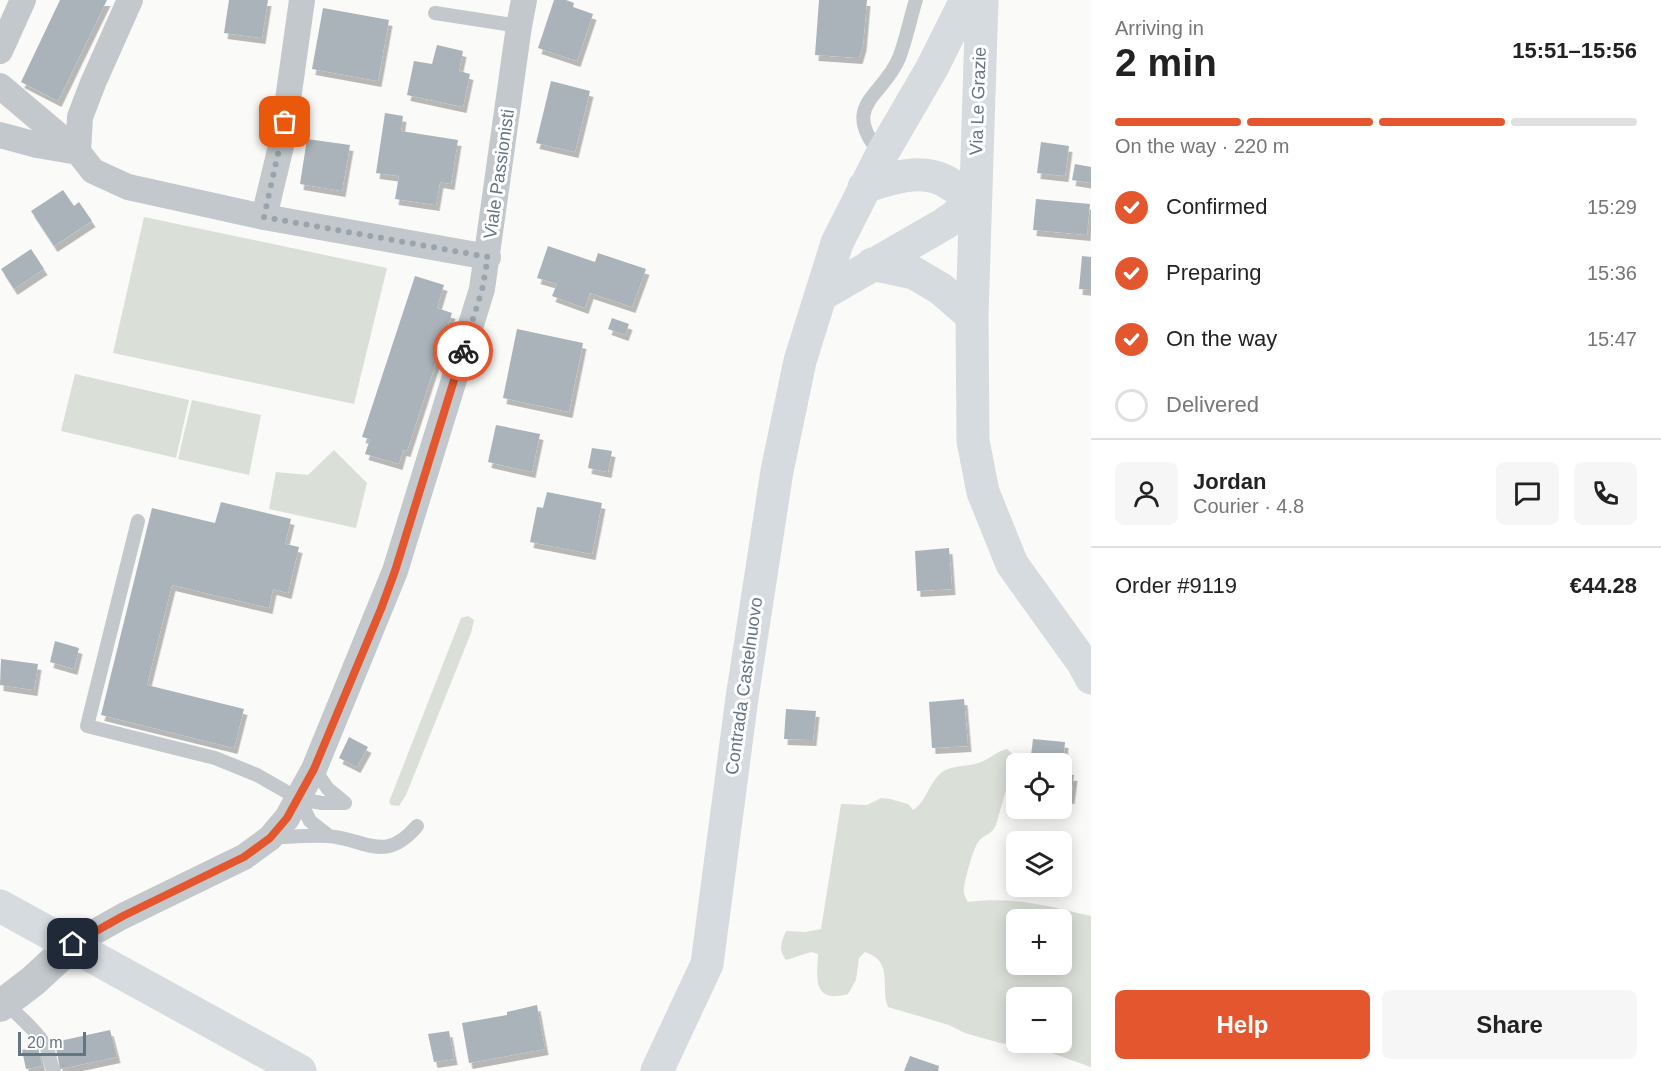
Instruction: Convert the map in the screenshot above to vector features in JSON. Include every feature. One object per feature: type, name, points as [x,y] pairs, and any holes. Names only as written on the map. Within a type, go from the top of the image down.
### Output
[{"type":"main road","name":"Contrada Castelnuovo","points":[[657,1071],[706,964],[742,698],[777,471],[800,361],[837,243],[864,187],[932,68],[966,0]]},
{"type":"main road","name":"Via Le Grazie","points":[[982,0],[972,316],[973,441],[983,492],[1012,564],[1083,663],[1091,678]]},
{"type":"main road","points":[[821,295],[944,224],[975,202],[943,180],[923,175],[898,177],[864,187]]},
{"type":"main road","points":[[872,264],[914,273],[941,289],[972,316]]},
{"type":"main road","points":[[0,906],[73,944],[300,1071]]},
{"type":"street","points":[[0,51],[23,0]]},
{"type":"street","points":[[78,153],[80,117],[130,0]]},
{"type":"street","points":[[264,217],[282,142],[302,0]]},
{"type":"street","name":"Viale Passionisti","points":[[73,944],[123,916],[244,857],[270,838],[287,818],[314,769],[395,571],[482,290],[524,0]]},
{"type":"street","points":[[0,86],[78,153],[93,171],[128,187],[264,217],[488,257]]},
{"type":"street","points":[[0,135],[78,153]]},
{"type":"street","points":[[5,998],[73,944]]},
{"type":"lane","points":[[882,154],[868,138],[864,127],[865,113],[870,97],[898,60],[916,0]]},
{"type":"lane","points":[[435,13],[519,26]]},
{"type":"lane","points":[[138,521],[87,726],[215,758],[257,775],[299,799],[322,803],[345,803],[328,789],[314,769]]},
{"type":"lane","points":[[299,799],[310,821],[329,836]]},
{"type":"lane","points":[[270,838],[329,836],[369,847],[388,847],[407,839],[417,826]]},
{"type":"lane","points":[[5,998],[47,1049],[50,1065],[54,1071]]},
{"type":"shaded area","points":[[144,217],[387,268],[354,404],[113,353]]},
{"type":"shaded area","points":[[75,374],[189,400],[176,458],[61,431]]},
{"type":"shaded area","points":[[192,400],[261,415],[249,475],[178,459]]},
{"type":"shaded area","points":[[334,450],[367,483],[356,528],[269,509],[276,472],[308,475]]},
{"type":"shaded area","points":[[468,616],[474,620],[471,633],[406,795],[399,806],[391,805],[389,802],[461,618]]},
{"type":"shaded area","points":[[1007,749],[1012,753],[1006,753],[1006,790],[996,825],[979,841],[974,850],[964,895],[968,902],[1015,901],[1059,909],[1006,909],[1006,975],[1072,975],[1072,912],[1091,916],[1091,1067],[1051,1053],[1072,1053],[1072,987],[1006,987],[1006,1044],[965,1033],[949,1025],[888,1007],[883,968],[874,956],[865,952],[859,958],[856,980],[848,994],[836,996],[822,992],[819,987],[818,954],[811,952],[786,960],[782,953],[786,931],[805,932],[821,929],[841,804],[867,805],[881,798],[908,804],[913,810],[937,777],[945,770],[982,762],[1003,750]]},
{"type":"building","points":[[60,0],[107,0],[58,101],[21,82]]},
{"type":"building","points":[[229,0],[268,0],[262,38],[224,33]]},
{"type":"building","points":[[554,0],[566,0],[574,3],[573,7],[593,14],[577,61],[538,48]]},
{"type":"building","points":[[819,0],[867,0],[863,45],[859,58],[815,55]]},
{"type":"building","points":[[323,8],[389,20],[378,81],[312,69]]},
{"type":"building","points":[[437,45],[463,51],[459,71],[470,74],[463,107],[407,95],[414,61],[432,64]]},
{"type":"building","points":[[551,81],[590,91],[575,152],[536,143]]},
{"type":"building","points":[[385,113],[403,116],[401,131],[458,140],[451,184],[440,182],[436,205],[395,199],[399,176],[376,173]]},
{"type":"building","points":[[307,139],[350,145],[342,191],[300,184]]},
{"type":"building","points":[[1041,142],[1069,146],[1065,176],[1037,173]]},
{"type":"building","points":[[1075,164],[1091,167],[1091,183],[1072,180]]},
{"type":"building","points":[[63,190],[74,206],[79,202],[92,221],[54,246],[31,211]]},
{"type":"building","points":[[1036,199],[1090,204],[1087,235],[1033,230]]},
{"type":"building","points":[[548,246],[595,262],[598,253],[646,269],[632,307],[590,293],[585,308],[552,296],[557,284],[537,278]]},
{"type":"building","points":[[31,249],[44,269],[14,289],[1,269]]},
{"type":"building","points":[[1082,256],[1091,257],[1091,290],[1079,289]]},
{"type":"building","points":[[415,276],[444,285],[437,308],[452,313],[407,451],[403,450],[399,464],[365,454],[370,439],[362,437]]},
{"type":"building","points":[[612,318],[629,324],[625,335],[608,329]]},
{"type":"building","points":[[517,329],[583,343],[569,412],[503,398]]},
{"type":"building","points":[[496,425],[540,434],[532,472],[488,462]]},
{"type":"building","points":[[592,448],[612,451],[608,472],[588,468]]},
{"type":"building","points":[[547,492],[602,503],[592,554],[530,542],[537,507],[543,508]]},
{"type":"building","points":[[221,502],[291,519],[285,544],[299,547],[288,593],[273,589],[269,608],[172,585],[147,685],[244,709],[234,748],[101,715],[152,508],[215,523]]},
{"type":"building","points":[[949,548],[952,589],[917,591],[915,551]]},
{"type":"building","points":[[55,641],[79,648],[74,669],[50,662]]},
{"type":"building","points":[[1,659],[38,664],[34,690],[0,685]]},
{"type":"building","points":[[964,699],[968,746],[932,748],[929,702]]},
{"type":"building","points":[[786,709],[816,711],[813,740],[784,739]]},
{"type":"building","points":[[349,737],[368,747],[357,767],[339,758]]},
{"type":"building","points":[[1033,739],[1065,742],[1064,753],[1031,753]]},
{"type":"building","points":[[537,1005],[545,1049],[469,1063],[462,1023],[507,1015],[507,1012]]},
{"type":"building","points":[[110,1030],[117,1057],[60,1069],[55,1042]]},
{"type":"building","points":[[449,1031],[454,1059],[434,1062],[428,1034]]},
{"type":"building","points":[[38,1047],[42,1066],[26,1069],[22,1050]]},
{"type":"building","points":[[910,1056],[939,1066],[938,1071],[904,1071]]},
{"type":"way so far","points":[[285,122],[264,217],[488,257],[482,290],[463,351]]},
{"type":"route","points":[[73,944],[123,916],[244,857],[270,838],[287,818],[314,769],[381,609],[395,571],[463,351]]}]
